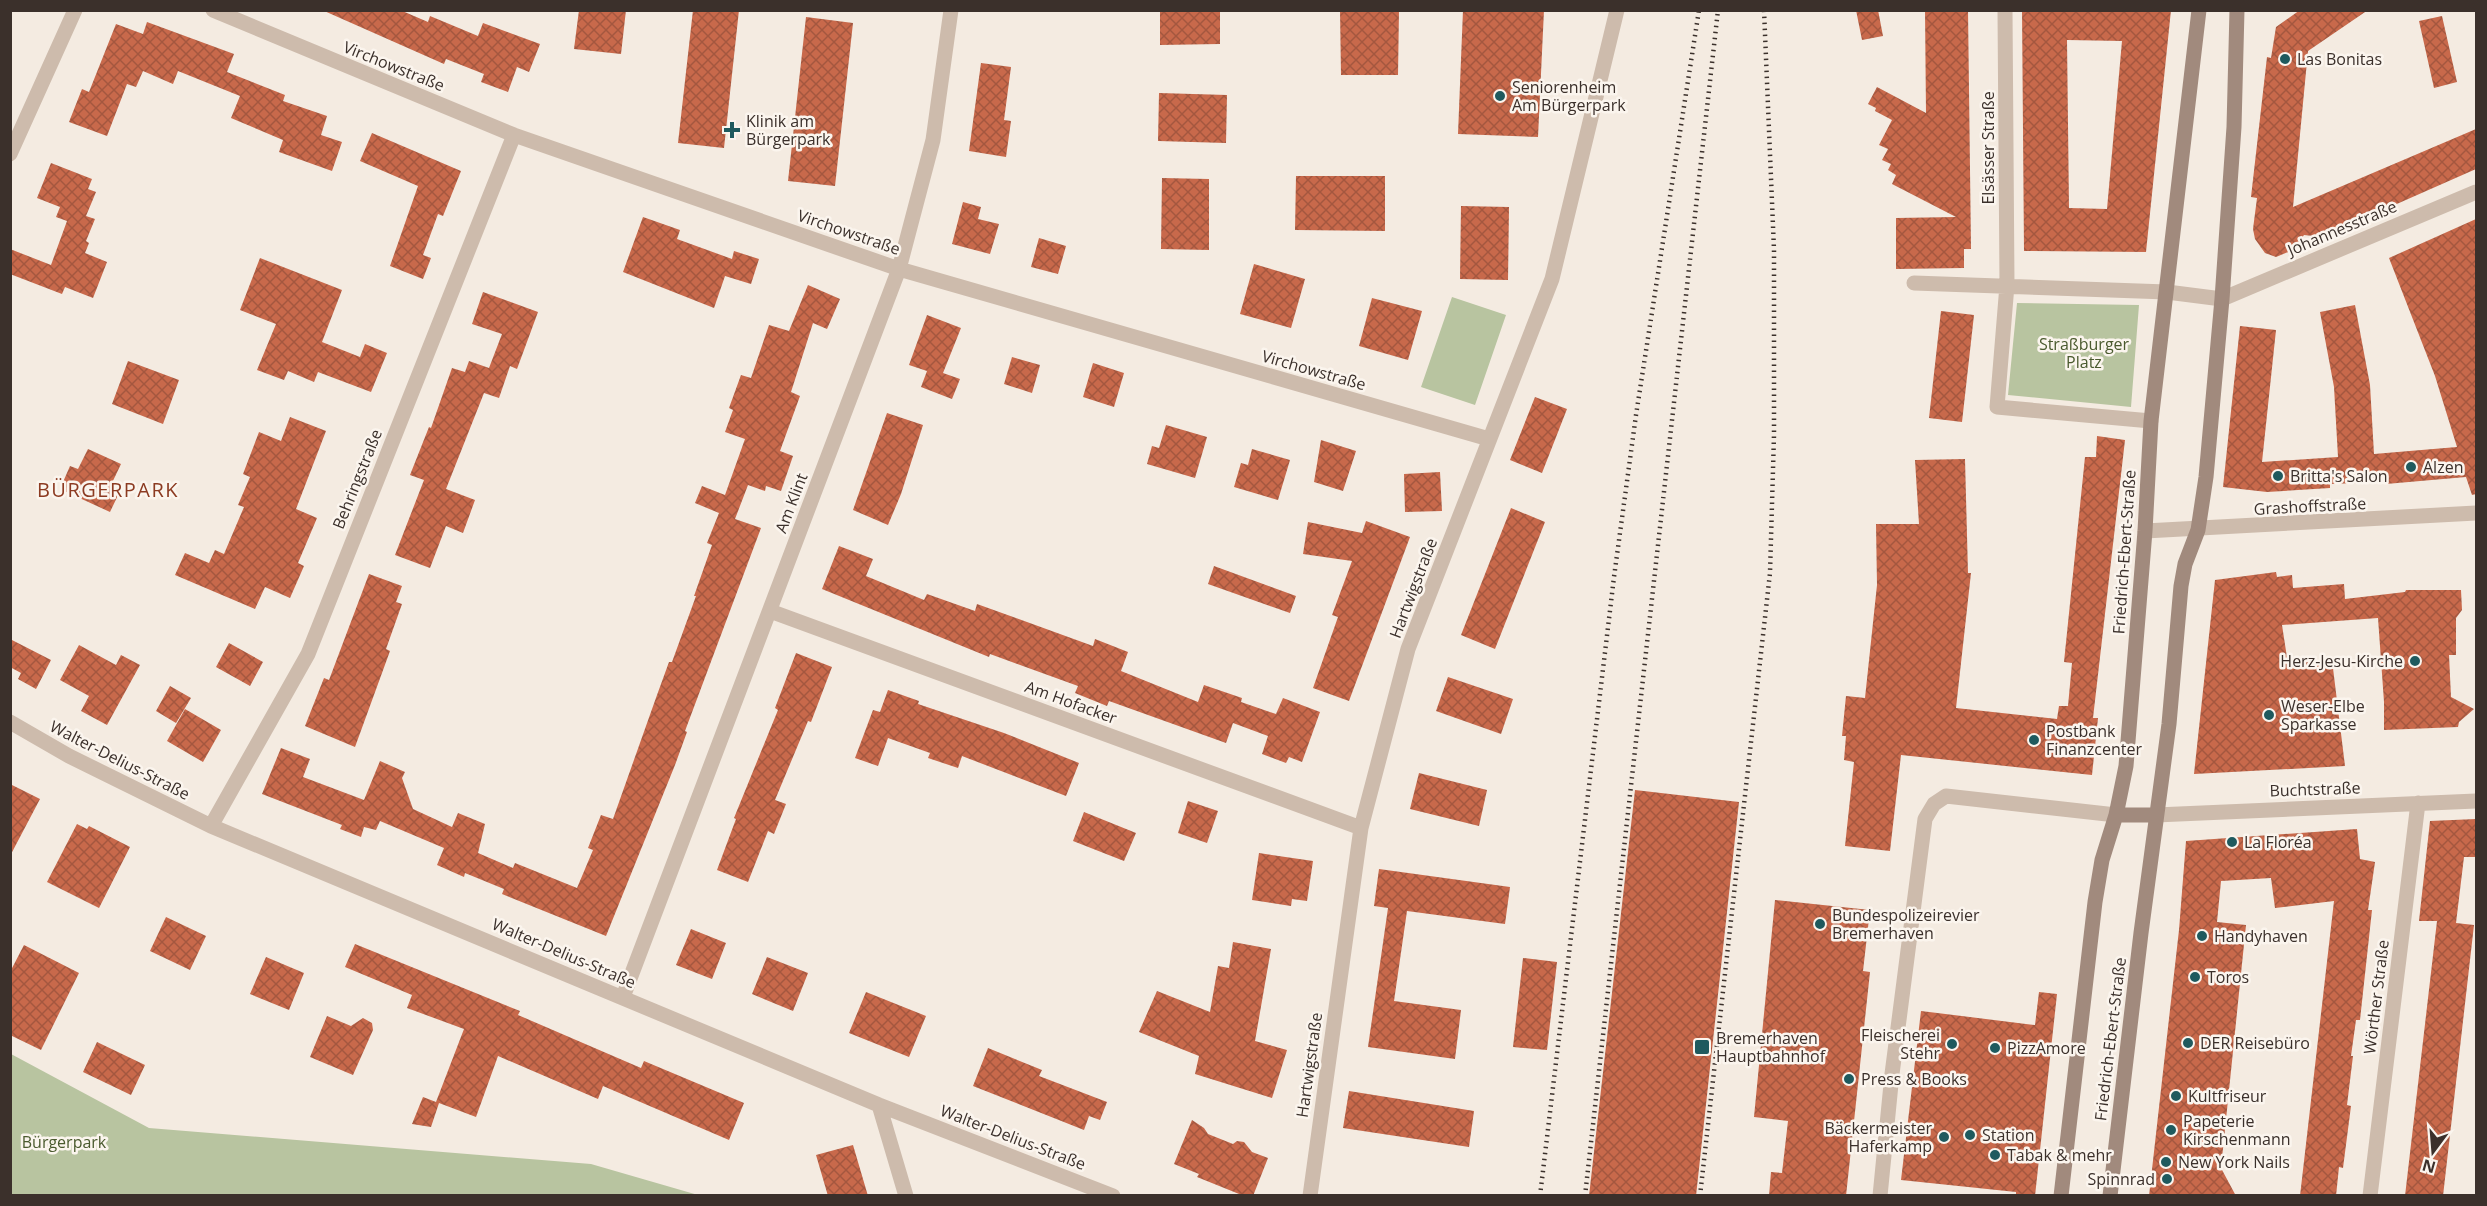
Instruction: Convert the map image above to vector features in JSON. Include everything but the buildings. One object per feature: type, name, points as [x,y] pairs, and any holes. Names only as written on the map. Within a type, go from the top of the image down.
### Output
[{"type":"main road","name":"Friedrich-Ebert-Straße","points":[[2061,1196],[2095,902],[2102,860],[2116,814],[2126,766],[2145,531],[2151,421],[2199,10]]},
{"type":"main road","name":"Friedrich-Ebert-Straße","points":[[2110,1196],[2169,724],[2181,586],[2185,564],[2198,530],[2206,477],[2234,127],[2237,10]]},
{"type":"main road","points":[[2116,814],[2156,815]]},
{"type":"street","points":[[10,154],[75,10]]},
{"type":"street","name":"Virchowstraße","points":[[213,10],[514,135],[899,269],[1489,439]]},
{"type":"street","name":"Am Klint","points":[[623,997],[899,269],[933,140],[951,10]]},
{"type":"street","name":"Hartwigstraße","points":[[1310,1196],[1361,828],[1408,649],[1552,279],[1617,10]]},
{"type":"street","name":"Elsässer Straße","points":[[2006,10],[2007,285]]},
{"type":"street","name":"Behringstraße","points":[[211,826],[308,654],[514,135]]},
{"type":"street","name":"Johannesstraße","points":[[2222,298],[2476,192]]},
{"type":"street","points":[[1914,283],[2167,292],[2222,298]]},
{"type":"street","points":[[2007,285],[1997,407],[2151,421]]},
{"type":"street","name":"Grashoffstraße","points":[[2145,531],[2198,530],[2476,513]]},
{"type":"street","name":"Am Hofacker","points":[[770,611],[1361,828]]},
{"type":"street","name":"Walter-Delius-Straße","points":[[10,722],[69,756],[211,826],[879,1105],[1113,1196]]},
{"type":"street","points":[[1880,1196],[1892,1074],[1925,819],[1934,804],[1946,796],[2116,814]]},
{"type":"street","name":"Buchtstraße","points":[[2156,815],[2476,801]]},
{"type":"street","name":"Wörther Straße","points":[[2370,1196],[2418,803]]},
{"type":"street","points":[[879,1105],[906,1196]]},
{"type":"green space","points":[[1452,297],[1506,315],[1475,405],[1421,387]]},
{"type":"green space","name":"Straßburger Platz","points":[[2017,303],[2139,305],[2131,407],[2008,395]]},
{"type":"green space","name":"Bürgerpark","points":[[11,1054],[149,1128],[591,1164],[698,1195],[11,1195]]},
{"type":"railway","points":[[1540,1196],[1614,577],[1636,415],[1699,10]]},
{"type":"railway","points":[[1585,1196],[1718,10]]},
{"type":"railway","points":[[1700,1196],[1770,573],[1774,435],[1774,250],[1764,10]]},
{"type":"place","name":"Las Bonitas","points":[[2285,59]]},
{"type":"place","name":"Seniorenheim Am Bürgerpark","points":[[1500,96]]},
{"type":"place","name":"Klinik am Bürgerpark","points":[[732,130]]},
{"type":"place","name":"Alzen","points":[[2411,467]]},
{"type":"place","name":"Britta's Salon","points":[[2278,476]]},
{"type":"place","name":"Herz-Jesu-Kirche","points":[[2415,661]]},
{"type":"place","name":"Weser-Elbe Sparkasse","points":[[2269,715]]},
{"type":"place","name":"Postbank Finanzcenter","points":[[2034,740]]},
{"type":"place","name":"La Floréa","points":[[2232,842]]},
{"type":"place","name":"Bundespolizeirevier Bremerhaven","points":[[1820,924]]},
{"type":"place","name":"Handyhaven","points":[[2202,936]]},
{"type":"place","name":"Toros","points":[[2195,977]]},
{"type":"place","name":"DER Reisebüro","points":[[2188,1043]]},
{"type":"place","name":"Fleischerei Stehr","points":[[1952,1044]]},
{"type":"place","name":"Bremerhaven Hauptbahnhof","points":[[1702,1047]]},
{"type":"place","name":"PizzAmore","points":[[1995,1048]]},
{"type":"place","name":"Press & Books","points":[[1849,1079]]},
{"type":"place","name":"Kultfriseur","points":[[2176,1096]]},
{"type":"place","name":"Papeterie Kirschenmann","points":[[2171,1130]]},
{"type":"place","name":"Station","points":[[1970,1135]]},
{"type":"place","name":"Bäckermeister Haferkamp","points":[[1944,1137]]},
{"type":"place","name":"Tabak & mehr","points":[[1995,1155]]},
{"type":"place","name":"New York Nails","points":[[2166,1162]]},
{"type":"place","name":"Spinnrad","points":[[2167,1179]]},
{"type":"district","name":"BÜRGERPARK","points":[[108,490]]}]
